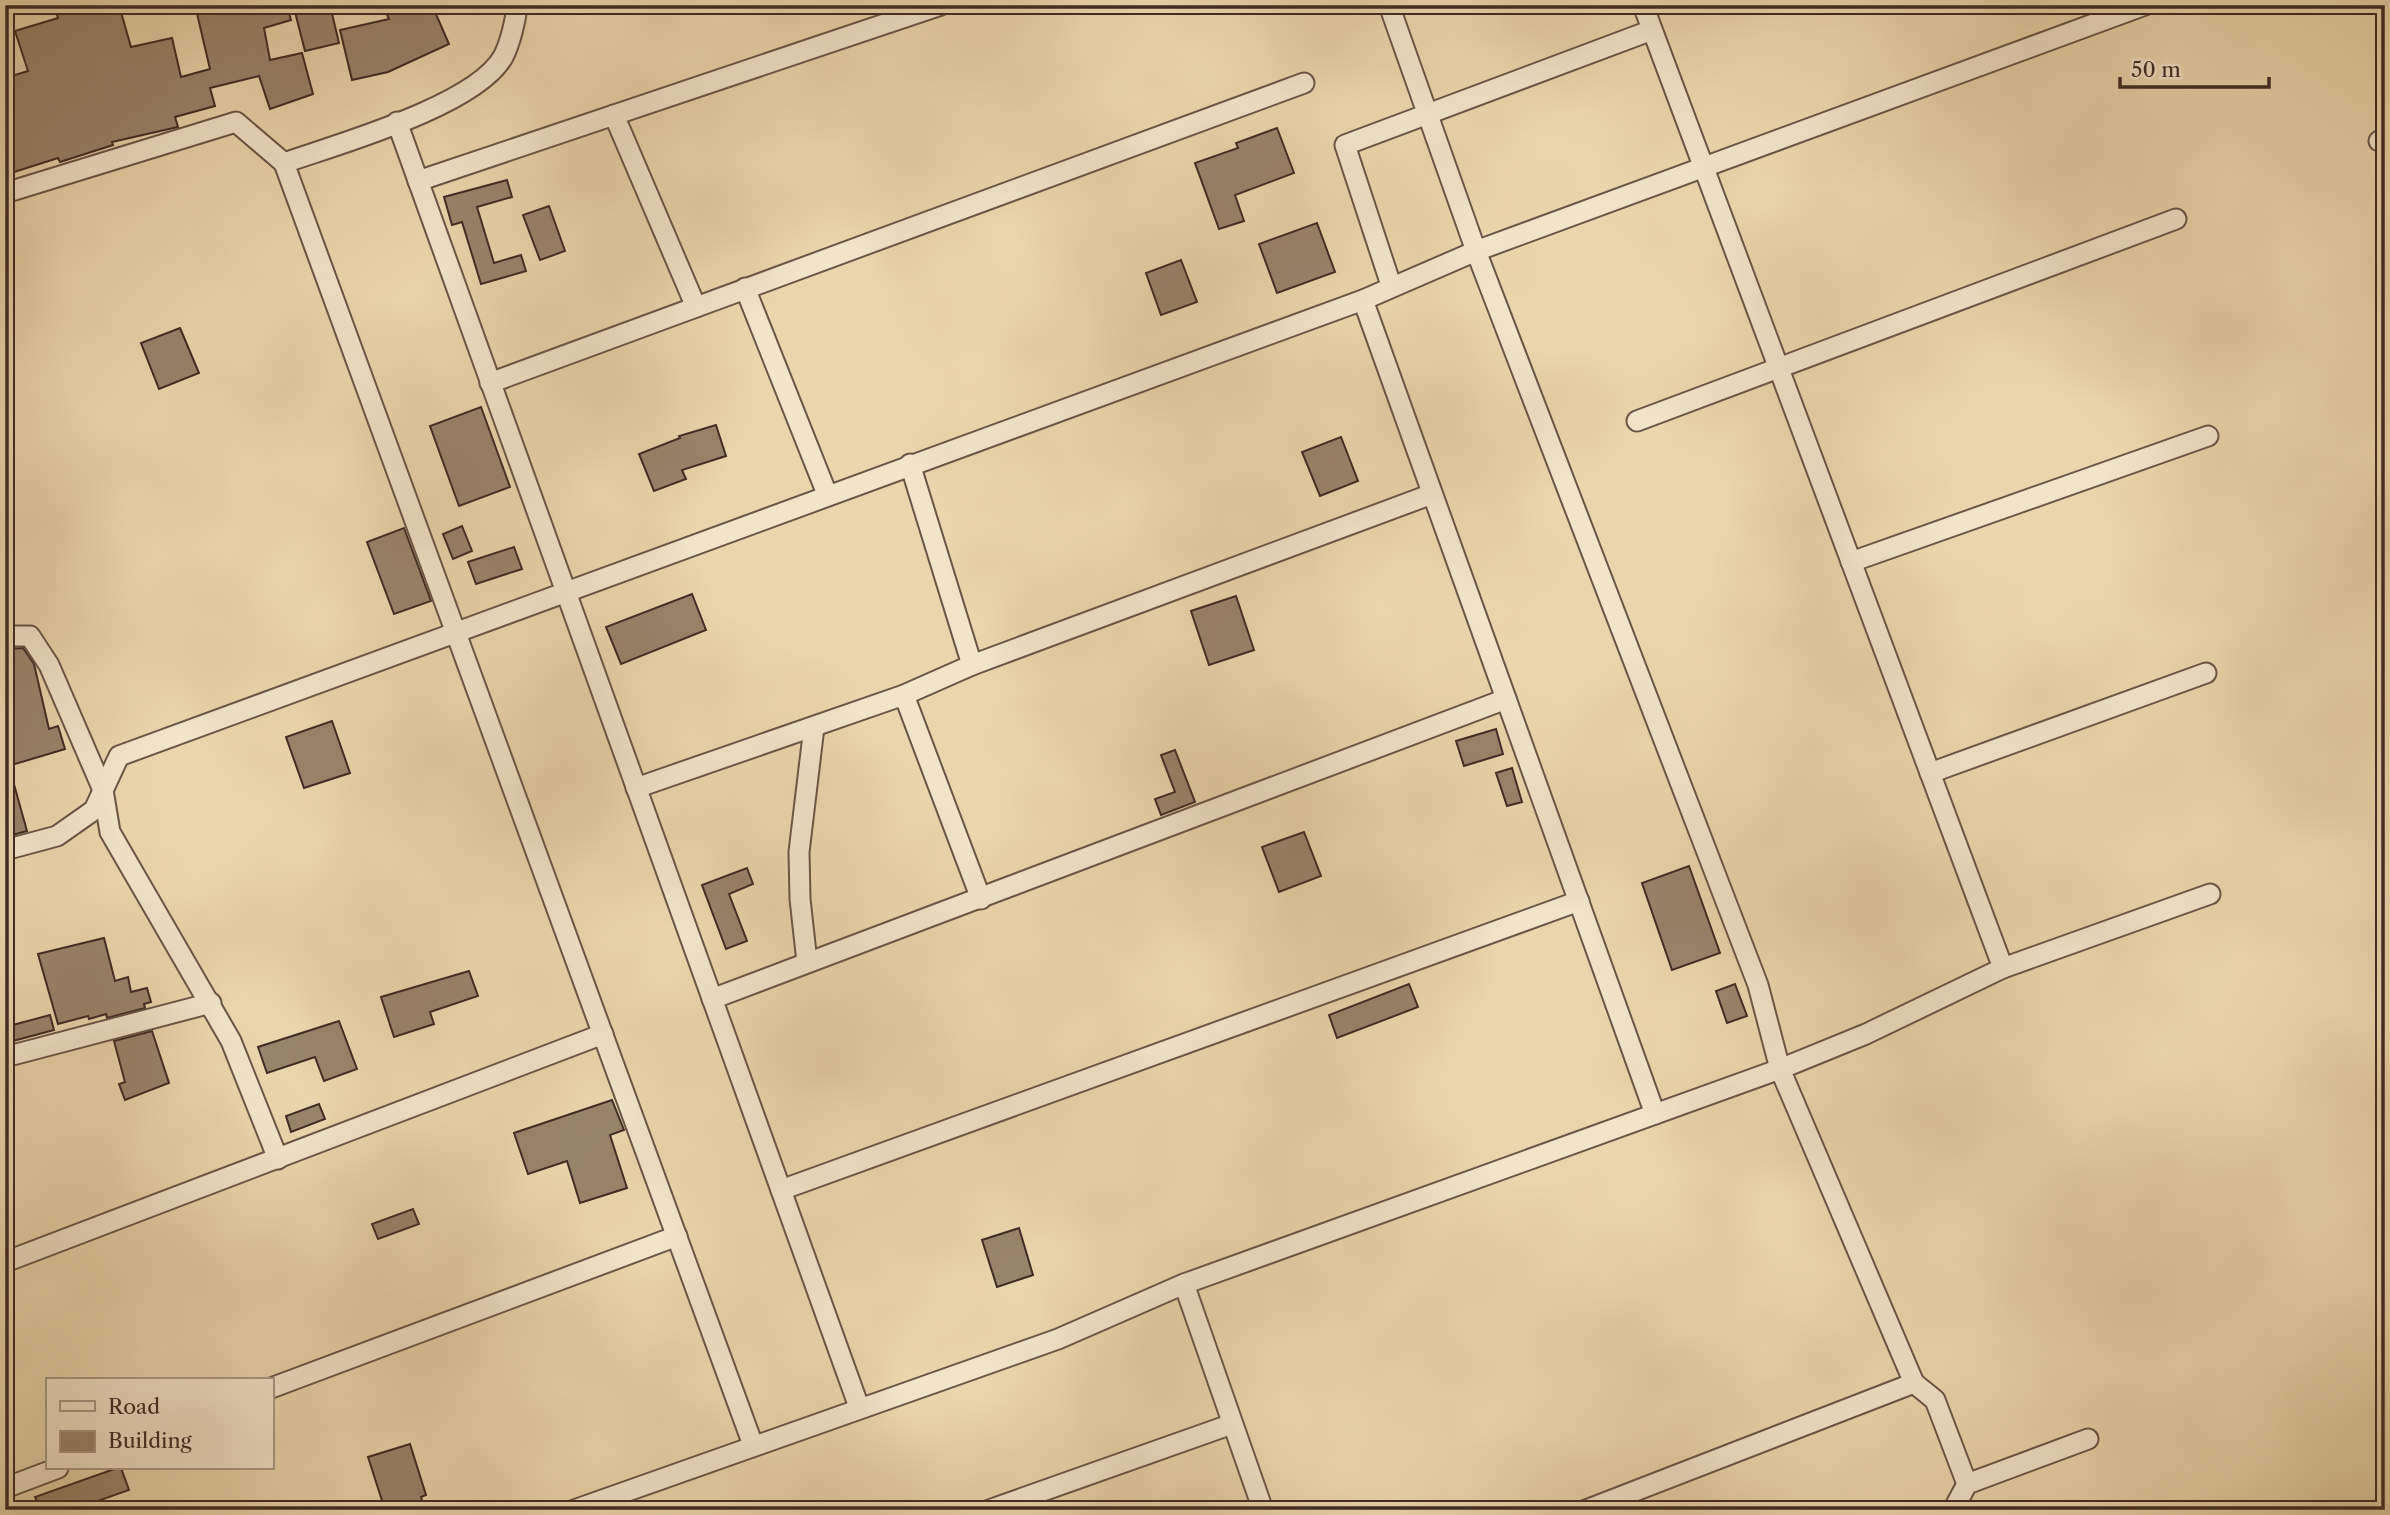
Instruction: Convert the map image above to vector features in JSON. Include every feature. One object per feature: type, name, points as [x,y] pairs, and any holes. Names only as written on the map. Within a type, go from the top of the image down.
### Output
[{"type":"street","points":[[285,163],[397,122],[467,92],[502,57],[517,5]]},
{"type":"street","points":[[418,181],[942,5]]},
{"type":"street","points":[[1389,5],[1476,251],[1758,985],[1780,1069],[1914,1383],[1936,1400],[1967,1484]]},
{"type":"street","points":[[1643,5],[2003,968]]},
{"type":"street","points":[[5,850],[57,836],[94,810],[119,756],[565,590],[1363,300],[1391,285],[1476,251],[2145,5]]},
{"type":"street","points":[[1391,285],[1345,145],[1652,30]]},
{"type":"street","points":[[491,383],[1304,83]]},
{"type":"street","points":[[614,115],[696,306]]},
{"type":"street","points":[[5,193],[236,122],[285,163],[753,1445]]},
{"type":"street","points":[[397,122],[859,1407]]},
{"type":"street","points":[[1637,421],[2176,219]]},
{"type":"street","points":[[745,288],[827,495]]},
{"type":"street","points":[[1363,300],[1655,1114]]},
{"type":"street","points":[[1851,562],[2208,436]]},
{"type":"street","points":[[910,464],[972,664]]},
{"type":"street","points":[[636,788],[904,695],[972,664],[1432,494]]},
{"type":"street","points":[[5,636],[30,636],[36,641],[103,790],[110,832],[231,1041],[278,1159]]},
{"type":"street","points":[[1930,773],[2206,673]]},
{"type":"street","points":[[904,695],[981,899]]},
{"type":"street","points":[[712,999],[1506,699]]},
{"type":"street","points":[[807,962],[799,852],[814,727]]},
{"type":"street","points":[[574,1510],[859,1407],[1058,1339],[1184,1284],[1780,1069],[1866,1034],[2003,968],[2210,894]]},
{"type":"street","points":[[780,1190],[1579,901]]},
{"type":"street","points":[[5,1057],[211,1003]]},
{"type":"street","points":[[5,1262],[603,1034]]},
{"type":"street","points":[[273,1387],[677,1236]]},
{"type":"street","points":[[1184,1284],[1262,1510]]},
{"type":"street","points":[[1586,1510],[1914,1383]]},
{"type":"street","points":[[989,1510],[1009,1506],[1232,1424]]},
{"type":"street","points":[[1953,1510],[1967,1484],[2088,1439]]},
{"type":"street","points":[[5,1488],[53,1470]]},
{"type":"building","points":[[54,5],[119,5],[131,47],[172,38],[181,77],[210,69],[195,5],[260,5],[262,13],[287,6],[291,20],[264,28],[270,60],[302,53],[313,94],[270,109],[259,76],[210,88],[215,106],[175,117],[178,127],[112,142],[113,145],[60,162],[58,158],[5,175],[5,78],[28,71],[15,31],[58,18]]},
{"type":"building","points":[[330,5],[339,43],[305,51],[295,12]]},
{"type":"building","points":[[383,5],[432,5],[449,44],[388,72],[352,80],[340,30],[389,19]]},
{"type":"building","points":[[1277,128],[1294,173],[1235,195],[1244,221],[1219,229],[1195,163],[1238,148],[1236,143]]},
{"type":"building","points":[[507,180],[512,197],[477,207],[494,263],[521,255],[526,271],[481,284],[462,222],[452,225],[444,197]]},
{"type":"building","points":[[549,206],[565,251],[540,260],[523,215]]},
{"type":"building","points":[[1317,223],[1335,272],[1277,293],[1259,244]]},
{"type":"building","points":[[1181,260],[1197,302],[1161,315],[1146,273]]},
{"type":"building","points":[[180,328],[199,373],[159,389],[141,343]]},
{"type":"building","points":[[481,407],[510,487],[459,506],[430,426]]},
{"type":"building","points":[[716,425],[726,456],[682,470],[686,479],[654,491],[639,454],[680,438],[679,436]]},
{"type":"building","points":[[1341,437],[1358,481],[1320,496],[1302,452]]},
{"type":"building","points":[[462,526],[472,551],[453,559],[443,534]]},
{"type":"building","points":[[404,528],[431,601],[394,614],[367,542]]},
{"type":"building","points":[[514,547],[522,569],[476,584],[468,562]]},
{"type":"building","points":[[692,594],[706,630],[621,664],[606,627]]},
{"type":"building","points":[[1236,596],[1254,650],[1209,665],[1191,611]]},
{"type":"building","points":[[23,648],[34,664],[49,729],[58,726],[65,749],[5,767],[5,649]]},
{"type":"building","points":[[332,721],[350,773],[304,788],[286,737]]},
{"type":"building","points":[[1496,729],[1503,754],[1464,766],[1456,741]]},
{"type":"building","points":[[1175,750],[1195,802],[1161,815],[1155,799],[1175,792],[1161,755]]},
{"type":"building","points":[[1512,768],[1522,802],[1507,806],[1496,773]]},
{"type":"building","points":[[10,770],[27,831],[5,837],[5,771]]},
{"type":"building","points":[[1304,832],[1321,876],[1279,892],[1262,847]]},
{"type":"building","points":[[1689,866],[1720,953],[1672,970],[1642,883]]},
{"type":"building","points":[[747,868],[753,884],[729,894],[747,941],[726,949],[702,885]]},
{"type":"building","points":[[104,938],[115,981],[128,977],[131,992],[147,988],[151,1002],[144,1004],[145,1008],[107,1018],[106,1014],[89,1019],[88,1016],[58,1024],[38,954]]},
{"type":"building","points":[[469,971],[478,996],[430,1012],[434,1024],[394,1037],[381,997]]},
{"type":"building","points":[[1409,984],[1418,1007],[1337,1038],[1329,1015]]},
{"type":"building","points":[[1735,984],[1747,1016],[1727,1023],[1716,991]]},
{"type":"building","points":[[50,1015],[54,1030],[13,1041],[9,1026]]},
{"type":"building","points":[[339,1021],[357,1069],[324,1081],[315,1057],[267,1073],[258,1047]]},
{"type":"building","points":[[152,1031],[169,1083],[125,1100],[119,1084],[125,1082],[114,1041]]},
{"type":"building","points":[[612,1100],[624,1130],[610,1135],[627,1188],[580,1203],[567,1161],[528,1174],[514,1133]]},
{"type":"building","points":[[319,1104],[325,1119],[291,1132],[286,1116]]},
{"type":"building","points":[[413,1209],[419,1224],[378,1239],[372,1224]]},
{"type":"building","points":[[1019,1228],[1033,1275],[997,1287],[982,1240]]},
{"type":"building","points":[[410,1444],[426,1495],[421,1497],[425,1510],[385,1510],[368,1457]]},
{"type":"building","points":[[111,1470],[122,1470],[129,1490],[89,1504],[91,1510],[41,1510],[35,1497]]}]
